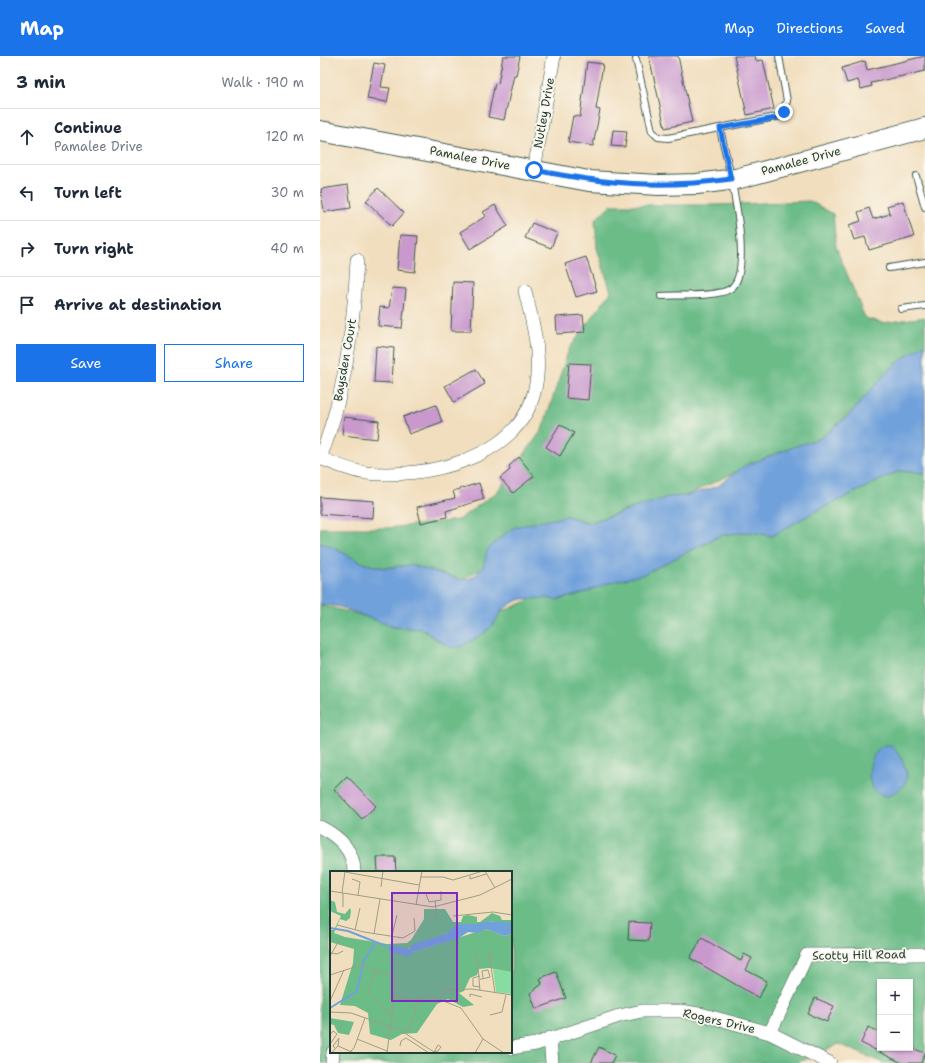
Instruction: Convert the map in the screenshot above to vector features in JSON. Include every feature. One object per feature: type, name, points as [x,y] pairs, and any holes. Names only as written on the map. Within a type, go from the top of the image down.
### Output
[{"type":"main road","name":"Pamalee Drive","points":[[320,131],[589,181],[628,184],[697,184],[731,179],[925,128]]},
{"type":"street","name":"Nutley Drive","points":[[534,170],[554,56]]},
{"type":"street","name":"Baysden Court","points":[[320,458],[330,434],[338,402],[356,297],[357,260]]},
{"type":"street","points":[[320,458],[366,473],[415,472],[462,462],[487,451],[499,443],[510,433],[528,408],[534,394],[537,379],[535,332],[525,290]]},
{"type":"street","points":[[320,827],[341,840],[350,852],[354,871]]},
{"type":"street","name":"Scotty Hill Road","points":[[770,1033],[807,955],[925,954]]},
{"type":"street","name":"Rogers Drive","points":[[512,1048],[536,1044],[550,1038],[619,1016],[657,1010],[681,1011],[704,1015],[770,1033],[830,1063]]},
{"type":"street","points":[[550,1038],[552,1063]]},
{"type":"street","points":[[332,1063],[333,1053]]},
{"type":"lane","points":[[636,59],[652,131],[654,134],[662,138],[668,138],[781,116],[787,101],[779,56]]},
{"type":"lane","points":[[661,296],[720,293],[732,288],[740,275],[742,252],[731,179],[720,128]]},
{"type":"lane","points":[[916,176],[925,207]]},
{"type":"lane","points":[[889,268],[925,262]]},
{"type":"lane","points":[[900,309],[925,306]]},
{"type":"green space","points":[[810,201],[833,214],[836,247],[865,318],[883,323],[925,317],[925,347],[821,438],[770,456],[685,496],[629,509],[589,523],[567,516],[462,580],[411,565],[385,568],[365,564],[320,545],[320,528],[387,528],[458,520],[497,492],[542,430],[569,349],[611,292],[597,248],[595,220],[610,205],[717,205]]},
{"type":"green space","points":[[899,471],[925,473],[925,1063],[883,1063],[839,1044],[796,1063],[320,1063],[320,605],[372,618],[394,627],[422,629],[437,640],[534,598],[611,582],[706,544],[721,535],[751,532],[772,536],[814,512]]},
{"type":"water","points":[[925,344],[925,473],[899,471],[814,512],[772,536],[751,532],[721,535],[642,575],[611,582],[581,594],[556,600],[547,598],[522,599],[514,602],[501,611],[494,624],[484,633],[461,647],[449,647],[422,629],[394,627],[340,607],[320,604],[320,543],[330,546],[365,564],[385,568],[411,565],[462,580],[473,577],[483,567],[487,550],[515,527],[567,516],[589,523],[668,497],[685,496],[718,486],[744,466],[821,438],[848,416],[887,372],[905,357]]},
{"type":"water","points":[[884,745],[891,745],[898,754],[904,765],[907,777],[902,787],[889,796],[880,794],[874,790],[869,775],[873,758],[878,750]]},
{"type":"building","points":[[503,56],[520,56],[516,75],[514,75],[504,120],[488,117],[495,83],[498,84]]},
{"type":"building","points":[[649,56],[678,56],[692,122],[665,128]]},
{"type":"building","points":[[734,56],[755,56],[756,61],[763,60],[774,109],[747,115]]},
{"type":"building","points":[[925,56],[925,71],[871,83],[872,86],[861,89],[858,80],[847,83],[842,68],[865,61],[867,70]]},
{"type":"building","points":[[587,62],[603,64],[596,109],[600,110],[593,146],[568,142],[573,116],[580,117]]},
{"type":"building","points":[[374,63],[385,65],[381,87],[390,88],[387,102],[367,99]]},
{"type":"building","points":[[613,130],[627,131],[625,147],[611,146]]},
{"type":"building","points":[[348,185],[351,208],[324,212],[321,189]]},
{"type":"building","points":[[378,188],[404,213],[392,226],[366,201]]},
{"type":"building","points":[[903,201],[914,237],[869,250],[865,237],[854,240],[849,225],[861,221],[858,212],[869,208],[873,219],[890,214],[887,206]]},
{"type":"building","points":[[495,205],[508,226],[470,249],[460,232],[486,216],[483,212]]},
{"type":"building","points":[[532,223],[557,233],[551,248],[525,238]]},
{"type":"building","points":[[400,235],[418,236],[415,272],[397,270]]},
{"type":"building","points":[[586,257],[597,291],[576,297],[565,264]]},
{"type":"building","points":[[453,282],[473,283],[471,331],[451,331]]},
{"type":"building","points":[[392,288],[406,289],[402,328],[378,326],[380,307],[389,308]]},
{"type":"building","points":[[583,315],[585,332],[557,334],[556,317]]},
{"type":"building","points":[[376,346],[394,348],[392,383],[374,382]]},
{"type":"building","points":[[569,363],[591,364],[588,400],[566,398]]},
{"type":"building","points":[[476,369],[485,384],[454,402],[445,386]]},
{"type":"building","points":[[436,405],[442,422],[409,434],[403,417]]},
{"type":"building","points":[[344,417],[379,421],[377,439],[342,435]]},
{"type":"building","points":[[560,424],[574,433],[560,456],[546,447]]},
{"type":"building","points":[[519,457],[534,476],[513,493],[500,478],[510,470],[509,466]]},
{"type":"building","points":[[479,483],[484,499],[446,511],[447,517],[421,523],[417,507],[455,498],[453,491]]},
{"type":"building","points":[[320,497],[374,501],[373,518],[320,514]]},
{"type":"building","points":[[347,776],[376,806],[362,819],[334,789]]},
{"type":"building","points":[[377,857],[395,857],[396,871],[378,871]]},
{"type":"building","points":[[629,922],[650,923],[649,941],[628,940]]},
{"type":"building","points":[[702,938],[741,961],[744,954],[752,958],[746,970],[767,981],[759,998],[690,958]]},
{"type":"building","points":[[556,972],[566,998],[536,1009],[530,993],[542,984],[540,978]]},
{"type":"building","points":[[815,998],[834,1006],[827,1022],[808,1014]]},
{"type":"building","points":[[868,1027],[877,1031],[877,1051],[861,1043]]},
{"type":"building","points":[[599,1047],[615,1055],[611,1063],[591,1063]]},
{"type":"building","points":[[913,1048],[925,1053],[921,1063],[902,1063],[877,1051],[913,1051]]},
{"type":"route","points":[[534,170],[589,181],[659,186],[697,184],[731,179],[720,128],[776,118],[781,116],[784,112]]}]
